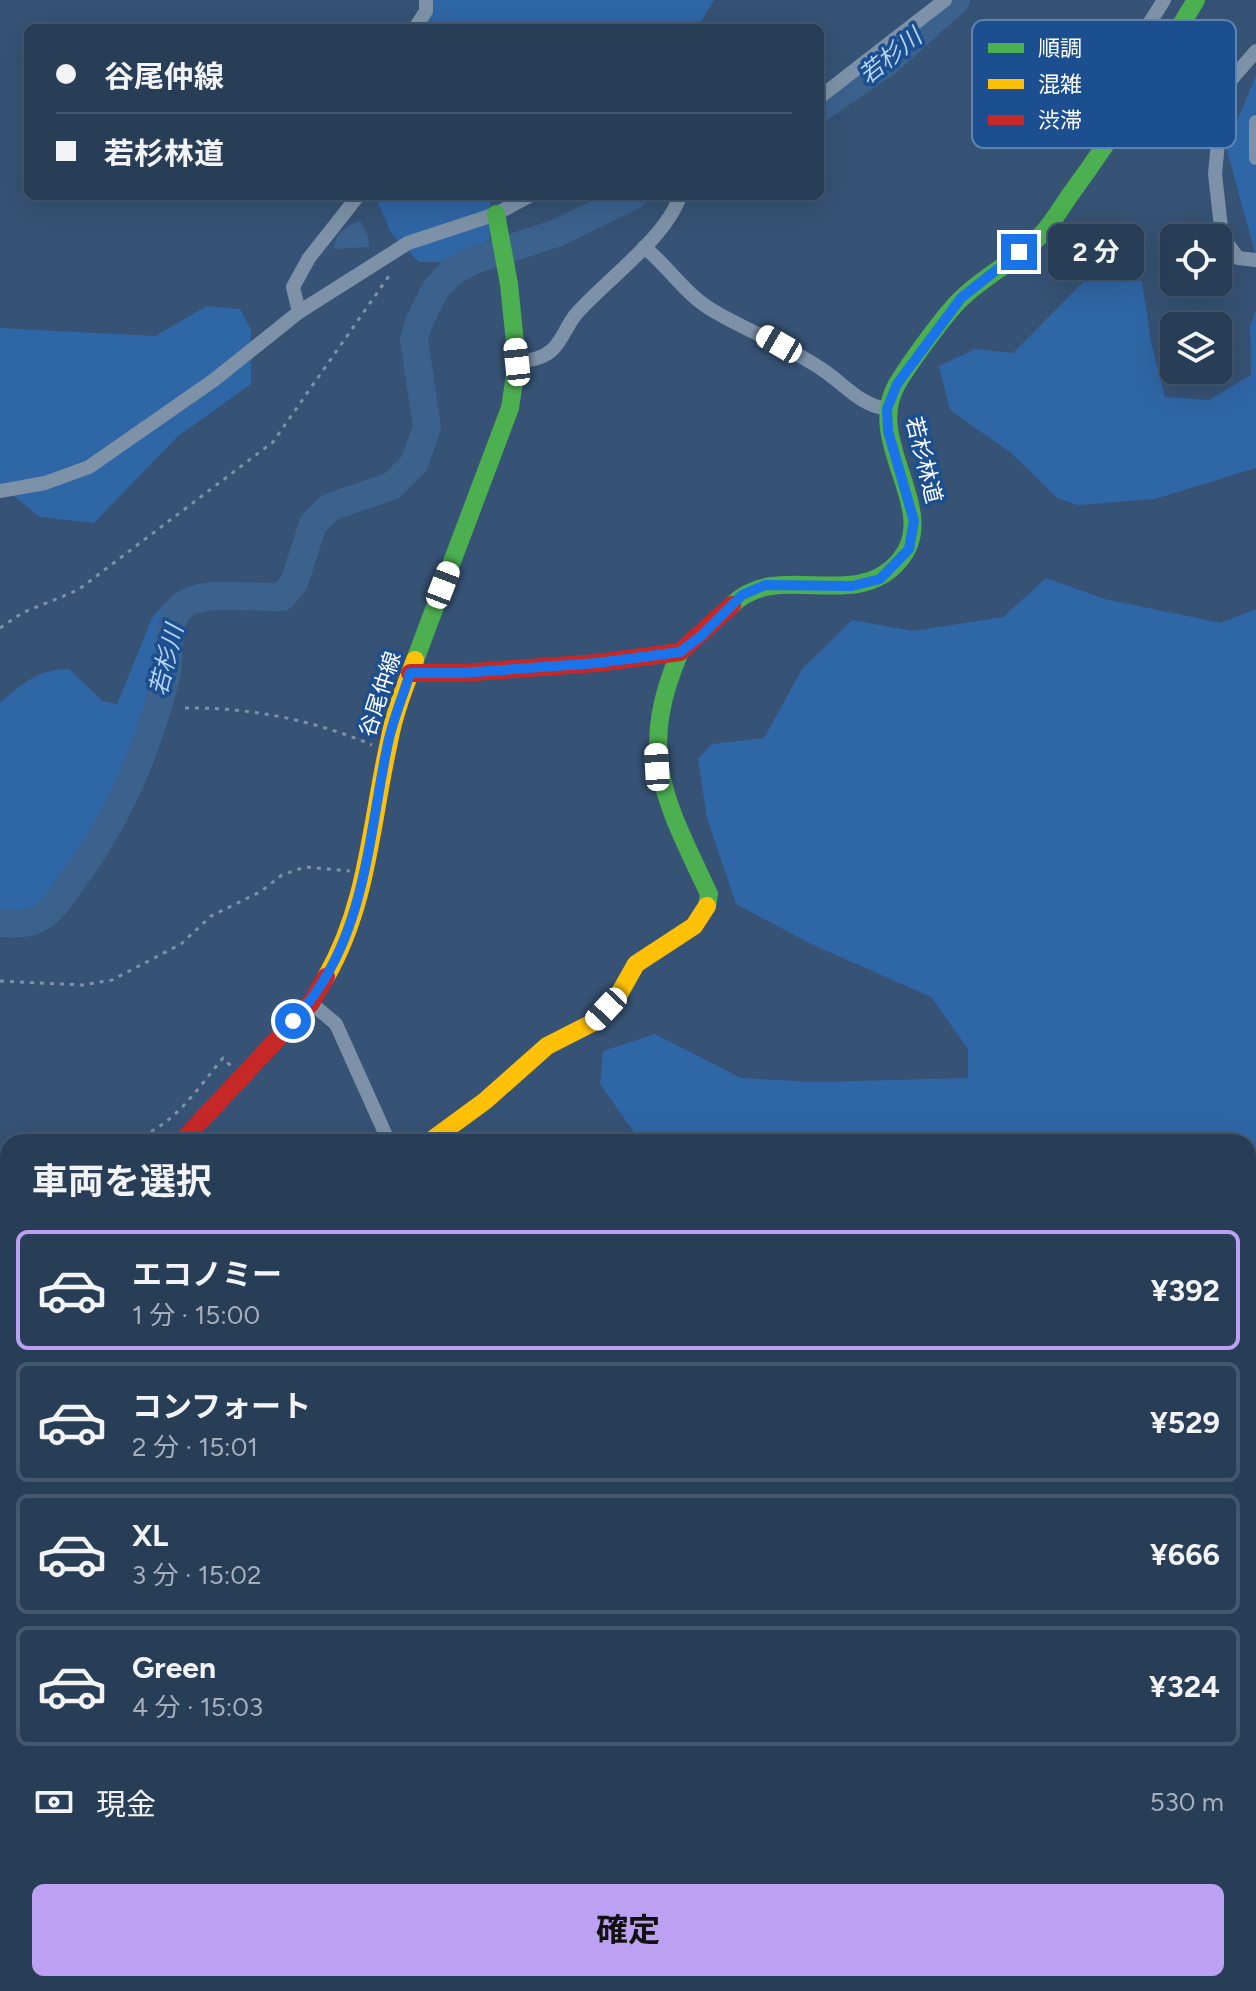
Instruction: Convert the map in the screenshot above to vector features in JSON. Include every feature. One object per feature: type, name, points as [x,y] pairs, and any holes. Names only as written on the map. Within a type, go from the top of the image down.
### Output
[{"type":"street","points":[[418,24],[426,11],[426,0]]},
{"type":"street","points":[[824,94],[945,0]]},
{"type":"street","points":[[1151,20],[1164,0]]},
{"type":"street","name":"若杉林道","points":[[1184,20],[1196,0]]},
{"type":"street","points":[[1236,74],[1256,51]]},
{"type":"street","points":[[1256,122],[1256,158]]},
{"type":"street","name":"若杉林道","points":[[680,652],[701,636],[735,601],[765,585],[852,586],[880,579],[897,564],[909,549],[914,521],[888,431],[887,409],[897,384],[961,298],[1039,237],[1104,148]]},
{"type":"street","points":[[1217,148],[1215,174],[1222,236],[1238,258],[1256,260]]},
{"type":"street","points":[[299,312],[293,287],[309,258],[355,200]]},
{"type":"street","points":[[0,491],[45,483],[89,467],[214,380],[299,312],[402,247],[446,229],[498,223],[524,200]]},
{"type":"street","points":[[517,362],[538,359],[553,349],[574,316],[644,247],[679,200]]},
{"type":"street","name":"谷尾仲線","points":[[189,1134],[311,1003],[341,951],[366,873],[387,751],[410,673],[510,408],[517,362],[509,284],[498,223]]},
{"type":"street","points":[[644,247],[681,286],[711,309],[824,369],[865,403],[887,409]]},
{"type":"street","points":[[410,673],[461,673],[597,663],[680,652]]},
{"type":"street","points":[[440,1134],[485,1101],[547,1046],[594,1022],[618,996],[636,964],[694,926],[707,910],[709,894],[657,767],[655,729],[659,704],[667,677],[680,652]]},
{"type":"street","points":[[311,1003],[336,1024],[385,1134]]},
{"type":"path","points":[[0,628],[22,613],[78,590],[273,442],[398,264],[402,247]]},
{"type":"path","points":[[185,708],[276,715],[334,730],[387,751]]},
{"type":"path","points":[[0,981],[82,985],[112,980],[181,944],[211,916],[260,892],[282,875],[305,867],[366,873]]},
{"type":"path","points":[[146,1134],[162,1127],[176,1114],[223,1058],[242,1077]]},
{"type":"shaded area","points":[[434,0],[714,0],[699,24],[419,24]]},
{"type":"shaded area","points":[[1256,76],[1256,256],[1226,148],[1236,148],[1236,123]]},
{"type":"shaded area","points":[[377,200],[490,200],[490,239],[446,262],[419,262],[391,233]]},
{"type":"shaded area","points":[[360,221],[368,235],[369,247],[334,249],[342,231]]},
{"type":"shaded area","points":[[1106,259],[1142,282],[1151,341],[1165,397],[1209,400],[1251,375],[1250,325],[1256,310],[1256,468],[1155,499],[1078,505],[1057,498],[1011,453],[950,410],[939,366],[975,349],[1013,353]]},
{"type":"shaded area","points":[[207,306],[240,309],[251,330],[251,384],[177,437],[94,523],[40,517],[0,485],[0,328],[155,336]]},
{"type":"shaded area","points":[[1046,578],[1105,599],[1221,623],[1256,609],[1256,1134],[635,1134],[600,1084],[603,1051],[655,1034],[741,1078],[815,1082],[968,1078],[968,1049],[931,997],[811,944],[736,904],[707,818],[698,759],[712,744],[764,738],[802,669],[852,620],[913,631],[1003,617]]},
{"type":"shaded area","points":[[165,603],[180,659],[124,820],[22,937],[0,937],[0,703],[39,675],[69,669],[103,701],[117,704],[152,618]]},
{"type":"waterway","name":"若杉川","points":[[824,105],[887,62],[956,0]]},
{"type":"waterway","name":"若杉川","points":[[0,923],[26,923],[45,914],[60,898],[101,837],[128,786],[149,733],[166,677],[173,621],[181,607],[190,601],[215,596],[282,597],[294,583],[313,524],[330,507],[392,486],[414,464],[427,427],[414,340],[435,290],[451,272],[474,260],[557,233],[625,200]]},
{"type":"traffic: fast","points":[[1184,20],[1196,0]]},
{"type":"traffic: fast","points":[[732,605],[751,592],[771,586],[861,583],[881,576],[899,561],[910,541],[912,521],[909,499],[889,430],[889,406],[897,384],[956,304],[1049,226],[1102,148]]},
{"type":"traffic: fast","points":[[415,660],[510,408],[517,362],[509,284],[496,214]]},
{"type":"traffic: fast","points":[[680,652],[667,688],[658,749],[669,803],[709,894],[707,906]]},
{"type":"traffic: slow","points":[[326,977],[340,949],[360,892],[391,732],[415,660]]},
{"type":"traffic: slow","points":[[440,1134],[485,1101],[547,1046],[594,1022],[618,996],[636,964],[694,926],[707,906]]},
{"type":"traffic: jam","points":[[410,673],[461,673],[597,663],[680,652],[732,605]]},
{"type":"traffic: jam","points":[[188,1134],[311,1003],[326,977]]},
{"type":"route","points":[[293,1021],[311,1003],[341,951],[363,888],[389,739],[410,673],[461,673],[597,663],[680,652],[701,636],[742,595],[765,585],[852,586],[880,579],[909,549],[914,521],[888,431],[887,409],[897,384],[961,298],[1019,252]]}]
